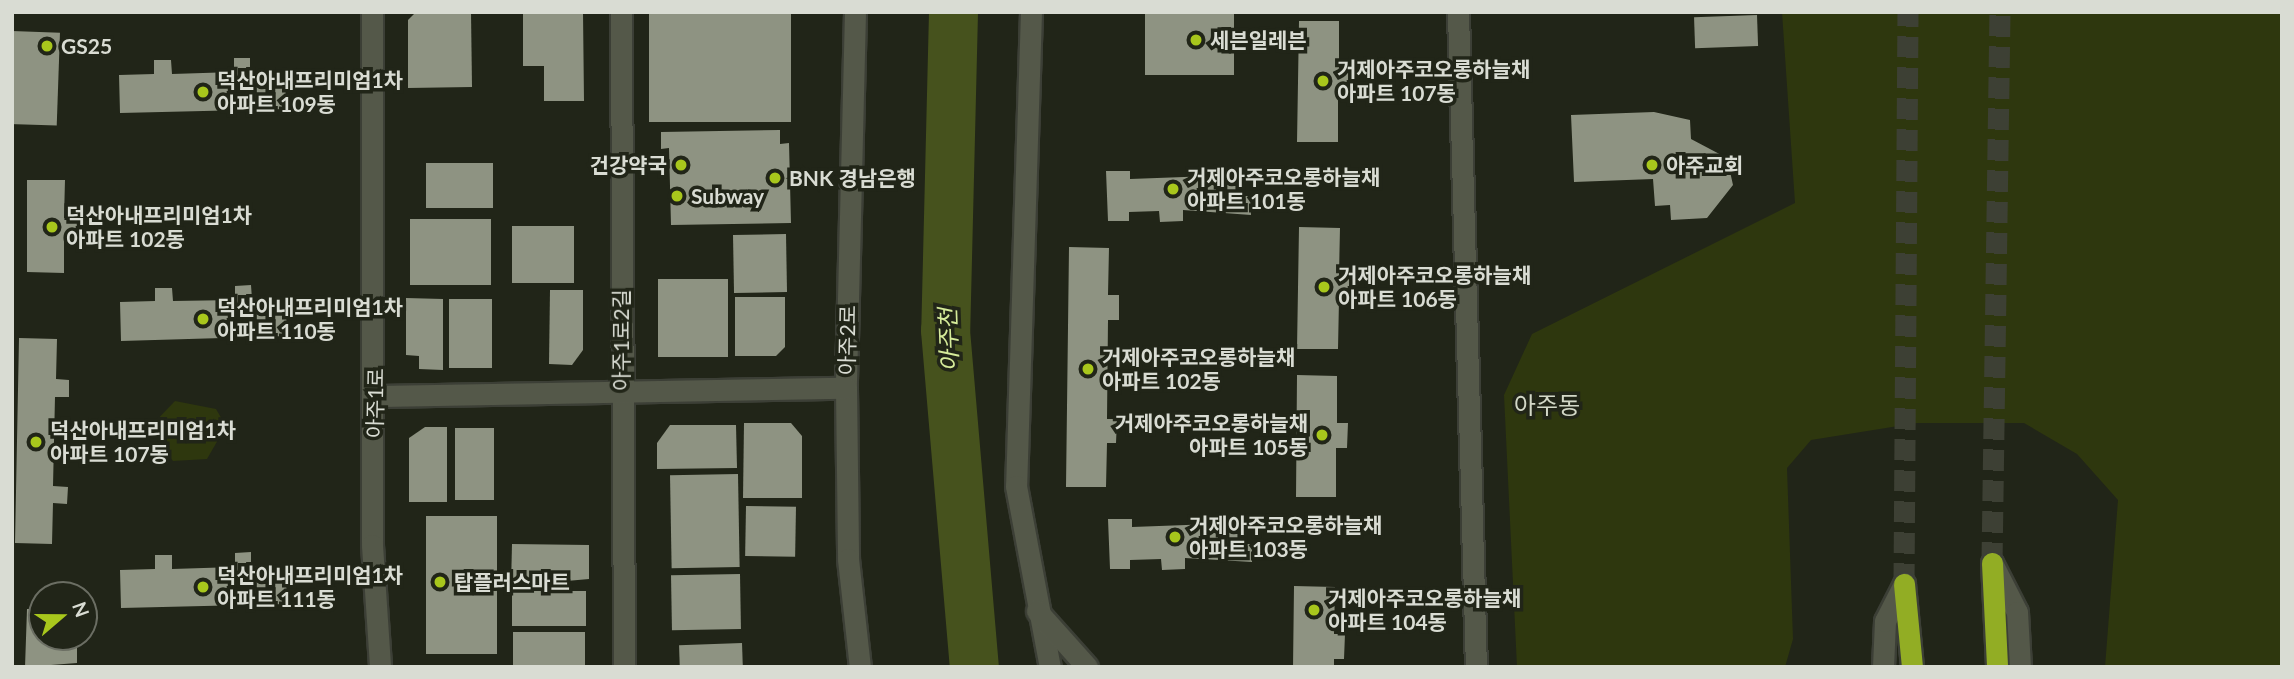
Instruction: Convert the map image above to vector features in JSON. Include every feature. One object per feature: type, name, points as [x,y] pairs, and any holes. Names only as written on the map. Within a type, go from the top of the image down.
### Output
[{"type":"highway","points":[[1992,563],[1997,667]]},
{"type":"highway","points":[[1904,584],[1912,667]]},
{"type":"street","name":"아주1로","points":[[372,12],[376,396],[372,545],[380,667]]},
{"type":"street","name":"아주1로2길","points":[[621,12],[624,667]]},
{"type":"street","name":"아주2로","points":[[855,12],[846,388],[848,559],[860,667]]},
{"type":"street","points":[[1031,12],[1016,486],[1036,609],[1049,667]]},
{"type":"street","points":[[1458,12],[1476,667]]},
{"type":"street","points":[[376,396],[846,388]]},
{"type":"street","points":[[1992,563],[2017,612],[2020,667]]},
{"type":"street","points":[[1883,667],[1885,621],[1904,584]]},
{"type":"street","points":[[1036,609],[1087,667]]},
{"type":"green space","points":[[1782,12],[2282,12],[2282,667],[2105,667],[2118,500],[2077,454],[2024,423],[1917,423],[1811,440],[1787,468],[1793,639],[1785,667],[1517,667],[1504,395],[1532,334],[1795,203]]},
{"type":"green space","points":[[175,401],[216,409],[226,426],[207,459],[173,461],[149,428]]},
{"type":"building","points":[[416,12],[471,12],[472,87],[408,88],[408,20]]},
{"type":"building","points":[[523,12],[583,12],[584,101],[544,101],[544,66],[523,66]]},
{"type":"building","points":[[649,12],[791,12],[791,122],[649,122]]},
{"type":"building","points":[[1145,12],[1234,12],[1234,75],[1145,75]]},
{"type":"building","points":[[1757,15],[1758,46],[1695,48],[1694,17]]},
{"type":"building","name":"거제아주코오롱하늘채 아파트 107동","points":[[1299,21],[1339,21],[1339,68],[1349,68],[1349,94],[1338,93],[1338,142],[1297,142]]},
{"type":"building","points":[[12,31],[60,33],[57,126],[12,124]]},
{"type":"building","name":"덕산아내프리미엄1차 아파트 109동","points":[[234,58],[250,58],[250,72],[285,71],[286,109],[120,113],[119,75],[154,74],[154,60],[171,60],[172,74],[234,72]]},
{"type":"building","name":"아주교회","points":[[1654,112],[1690,120],[1691,139],[1727,158],[1733,185],[1707,218],[1671,220],[1670,205],[1655,206],[1653,179],[1574,182],[1571,115]]},
{"type":"building","points":[[780,130],[780,144],[789,143],[791,223],[671,225],[669,148],[661,149],[661,132]]},
{"type":"building","points":[[426,163],[493,163],[493,208],[426,208]]},
{"type":"building","name":"거제아주코오롱하늘채 아파트 101동","points":[[1210,168],[1231,168],[1240,196],[1250,196],[1251,215],[1183,210],[1183,221],[1160,222],[1159,211],[1129,212],[1129,221],[1108,221],[1106,171],[1130,171],[1130,179],[1211,176]]},
{"type":"building","name":"덕산아내프리미엄1차 아파트 102동","points":[[27,180],[65,180],[64,218],[78,218],[78,237],[64,236],[64,273],[27,272]]},
{"type":"building","points":[[410,219],[491,219],[491,285],[410,285]]},
{"type":"building","points":[[512,226],[574,226],[574,283],[512,283]]},
{"type":"building","name":"거제아주코오롱하늘채 아파트 106동","points":[[1299,227],[1340,228],[1339,275],[1350,275],[1349,300],[1339,300],[1338,349],[1297,349]]},
{"type":"building","points":[[786,234],[787,292],[734,293],[733,235]]},
{"type":"building","name":"거제아주코오롱하늘채 아파트 102동","points":[[1069,247],[1109,248],[1108,295],[1119,295],[1119,320],[1108,320],[1107,419],[1117,419],[1116,443],[1107,443],[1106,487],[1066,487]]},
{"type":"building","points":[[658,279],[728,279],[728,357],[658,357]]},
{"type":"building","name":"덕산아내프리미엄1차 아파트 110동","points":[[251,285],[252,299],[286,298],[287,336],[121,341],[120,302],[155,301],[155,288],[172,288],[173,301],[235,300],[235,286]]},
{"type":"building","points":[[550,290],[583,290],[583,350],[572,365],[549,364]]},
{"type":"building","points":[[735,297],[785,297],[785,347],[776,356],[735,356]]},
{"type":"building","points":[[406,298],[443,299],[443,370],[419,369],[419,356],[406,355]]},
{"type":"building","points":[[449,299],[492,299],[492,368],[449,368]]},
{"type":"building","name":"덕산아내프리미엄1차 아파트 107동","points":[[19,338],[57,339],[56,379],[69,380],[69,397],[55,397],[53,486],[68,487],[67,504],[53,503],[52,544],[15,543]]},
{"type":"building","name":"거제아주코오롱하늘채 아파트 105동","points":[[1297,375],[1337,376],[1337,423],[1348,423],[1347,448],[1336,448],[1336,497],[1296,497]]},
{"type":"building","points":[[744,423],[791,423],[802,436],[802,498],[743,498]]},
{"type":"building","points":[[670,425],[736,425],[737,468],[657,469],[657,443]]},
{"type":"building","points":[[425,427],[447,427],[447,502],[409,502],[409,438]]},
{"type":"building","points":[[455,428],[494,428],[494,500],[455,500]]},
{"type":"building","points":[[738,474],[740,567],[672,568],[670,475]]},
{"type":"building","points":[[746,506],[796,507],[795,557],[745,556]]},
{"type":"building","points":[[426,516],[497,516],[497,654],[426,654]]},
{"type":"building","name":"거제아주코오롱하늘채 아파트 103동","points":[[1233,516],[1242,544],[1252,544],[1252,562],[1185,558],[1185,569],[1162,570],[1161,559],[1130,560],[1130,569],[1110,569],[1108,519],[1132,519],[1132,527],[1213,524],[1212,517]]},
{"type":"building","points":[[512,544],[589,545],[589,579],[511,586]]},
{"type":"building","name":"덕산아내프리미엄1차 아파트 111동","points":[[251,552],[251,566],[286,566],[287,604],[121,608],[120,570],[155,569],[155,555],[172,555],[172,569],[235,567],[235,553]]},
{"type":"building","points":[[740,574],[741,629],[672,630],[671,575]]},
{"type":"building","name":"거제아주코오롱하늘채 아파트 104동","points":[[1294,586],[1335,587],[1334,634],[1345,634],[1344,659],[1334,659],[1334,667],[1293,667]]},
{"type":"building","points":[[512,591],[586,591],[586,626],[512,626]]},
{"type":"building","points":[[28,609],[28,651],[77,651],[77,663],[25,667]]},
{"type":"building","points":[[513,632],[585,632],[585,667],[513,667]]},
{"type":"building","points":[[742,643],[743,667],[680,667],[679,645]]},
{"type":"waterway","name":"아주천","points":[[953,12],[945,330],[974,667]]},
{"type":"tunnel","points":[[1904,584],[1908,12]]},
{"type":"tunnel","points":[[1992,563],[2000,12]]},
{"type":"place","name":"세븐일레븐","points":[[1196,40]]},
{"type":"place","name":"GS25","points":[[47,46]]},
{"type":"place","name":"거제아주코오롱하늘채 아파트 107동","points":[[1323,81]]},
{"type":"place","name":"덕산아내프리미엄1차 아파트 109동","points":[[203,92]]},
{"type":"place","name":"건강약국","points":[[681,165]]},
{"type":"place","name":"아주교회","points":[[1652,165]]},
{"type":"place","name":"BNK 경남은행","points":[[775,178]]},
{"type":"place","name":"거제아주코오롱하늘채 아파트 101동","points":[[1173,189]]},
{"type":"place","name":"Subway","points":[[677,196]]},
{"type":"place","name":"덕산아내프리미엄1차 아파트 102동","points":[[52,227]]},
{"type":"place","name":"거제아주코오롱하늘채 아파트 106동","points":[[1324,287]]},
{"type":"place","name":"덕산아내프리미엄1차 아파트 110동","points":[[203,319]]},
{"type":"place","name":"거제아주코오롱하늘채 아파트 102동","points":[[1088,369]]},
{"type":"place","name":"거제아주코오롱하늘채 아파트 105동","points":[[1322,435]]},
{"type":"place","name":"덕산아내프리미엄1차 아파트 107동","points":[[36,442]]},
{"type":"place","name":"거제아주코오롱하늘채 아파트 103동","points":[[1175,537]]},
{"type":"place","name":"탑플러스마트","points":[[440,582]]},
{"type":"place","name":"덕산아내프리미엄1차 아파트 111동","points":[[203,587]]},
{"type":"place","name":"거제아주코오롱하늘채 아파트 104동","points":[[1314,610]]},
{"type":"district","name":"아주동","points":[[1547,405]]}]
